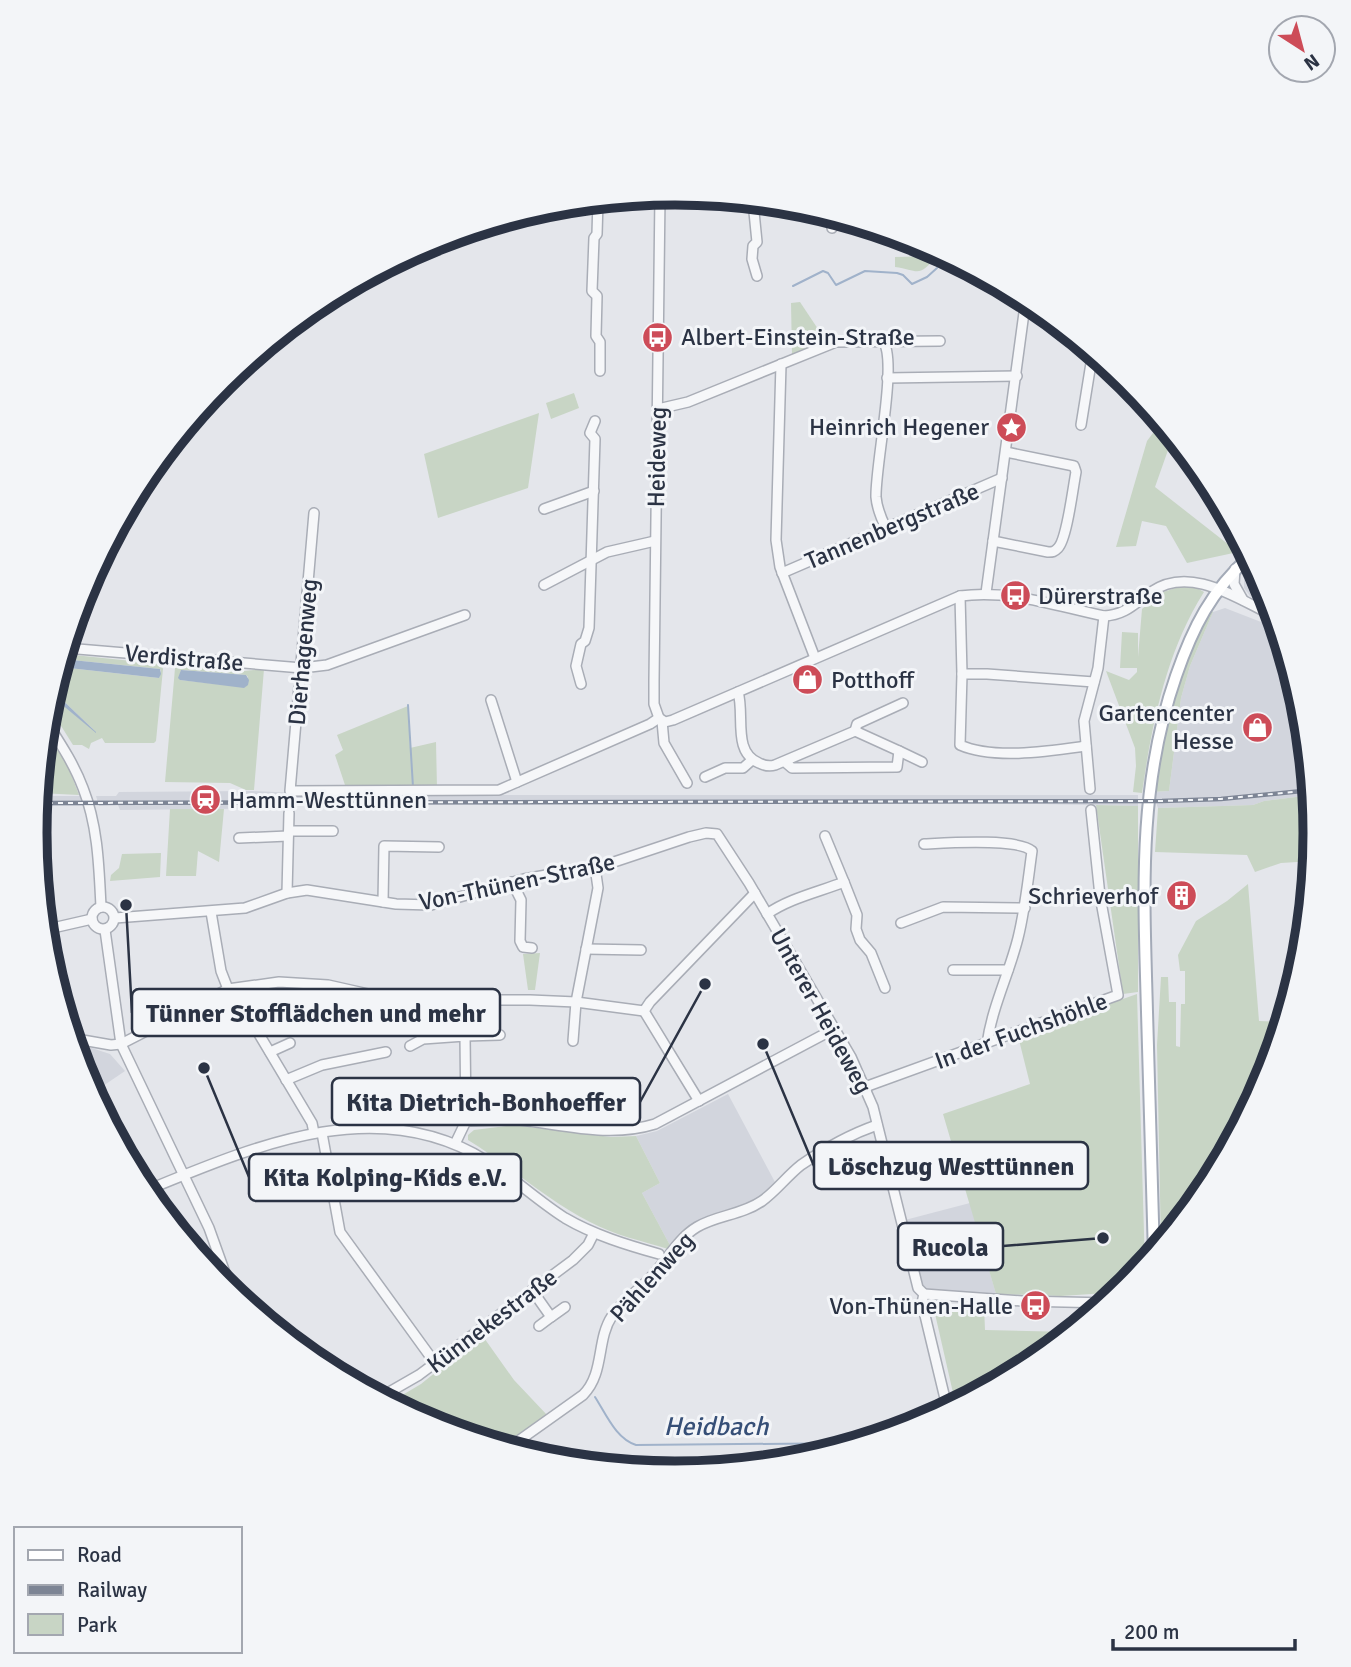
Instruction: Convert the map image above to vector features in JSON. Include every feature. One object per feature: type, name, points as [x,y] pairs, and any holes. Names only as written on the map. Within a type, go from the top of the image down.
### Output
[{"type":"main road","points":[[1154,1241],[1146,973],[1147,807],[1158,736],[1192,633],[1217,589],[1242,563]]},
{"type":"street","name":"Heideweg","points":[[660,206],[654,699],[664,743],[687,783]]},
{"type":"street","points":[[753,210],[757,242],[753,246],[752,259],[757,276]]},
{"type":"street","points":[[598,211],[592,291],[597,296],[596,336],[600,342],[600,371]]},
{"type":"street","points":[[986,593],[1025,311]]},
{"type":"street","points":[[883,341],[888,352],[887,378],[876,493],[880,516],[886,528]]},
{"type":"street","points":[[658,409],[688,402],[836,342],[940,341]]},
{"type":"street","points":[[1081,425],[1091,362]]},
{"type":"street","points":[[781,364],[776,540],[782,573],[815,658]]},
{"type":"street","points":[[887,378],[1017,376]]},
{"type":"street","points":[[581,684],[576,666],[581,644],[585,641],[589,628],[594,491],[594,439],[590,433],[595,421]]},
{"type":"street","points":[[993,541],[1048,552],[1055,551],[1060,546],[1068,517],[1076,472],[1074,466],[1006,452]]},
{"type":"street","name":"Tannenbergstraße","points":[[782,573],[1002,478]]},
{"type":"street","points":[[544,509],[594,491]]},
{"type":"street","name":"Dierhagenweg","points":[[313,513],[290,791],[499,790],[517,782]]},
{"type":"street","points":[[544,585],[607,552],[655,541]]},
{"type":"street","points":[[1235,569],[1236,590],[1244,602]]},
{"type":"street","points":[[491,700],[517,782],[660,720],[673,720],[960,596],[986,593],[1010,595],[1104,616],[1121,614],[1168,583],[1195,582],[1217,589],[1262,611]]},
{"type":"street","points":[[960,596],[960,745],[989,752],[1047,751],[1086,746]]},
{"type":"street","name":"Verdistraße","points":[[76,649],[302,668],[327,665],[464,615]]},
{"type":"street","points":[[1090,789],[1084,722],[1098,667],[1104,616]]},
{"type":"street","points":[[962,674],[1094,682]]},
{"type":"street","points":[[738,692],[745,752],[752,760],[772,767],[855,731],[922,762]]},
{"type":"street","points":[[855,731],[857,724],[903,703]]},
{"type":"street","points":[[55,736],[74,768],[86,798],[95,833],[102,907]]},
{"type":"street","points":[[785,762],[792,768],[897,766],[900,751]]},
{"type":"street","points":[[705,777],[725,768],[743,768],[752,760]]},
{"type":"street","name":"In der Fuchshöhle","points":[[865,1087],[1118,995],[1100,896],[1091,810]]},
{"type":"street","points":[[287,893],[289,813]]},
{"type":"street","points":[[239,838],[333,831]]},
{"type":"street","name":"Von-Thünen-Straße","points":[[115,918],[245,908],[287,893],[307,890],[402,905],[431,905],[512,882],[595,867],[710,833]]},
{"type":"street","name":"Unterer Heideweg","points":[[710,833],[722,838],[755,892],[865,1087],[918,1288],[923,1294],[922,1303],[945,1400]]},
{"type":"street","points":[[825,836],[857,915],[856,929],[860,940],[871,953],[885,988]]},
{"type":"street","points":[[924,844],[986,843],[1026,846],[1031,851],[1025,908],[990,1022],[987,1044]]},
{"type":"street","points":[[383,902],[384,846],[439,847]]},
{"type":"street","points":[[573,1041],[576,1002],[598,888],[595,867]]},
{"type":"street","points":[[512,882],[521,900],[520,941],[523,947],[532,948]]},
{"type":"street","points":[[767,914],[789,901],[800,900],[844,882]]},
{"type":"street","points":[[645,1011],[755,892]]},
{"type":"street","points":[[102,907],[110,909],[115,918],[113,924],[105,930],[96,927],[92,919],[95,910],[102,907]]},
{"type":"street","points":[[901,923],[943,907],[1025,908]]},
{"type":"street","points":[[211,912],[221,971],[228,989],[238,999],[318,1133],[340,1232],[435,1363]]},
{"type":"street","points":[[55,928],[92,919]]},
{"type":"street","points":[[105,930],[121,1044],[209,1227],[225,1272]]},
{"type":"street","points":[[586,949],[641,950]]},
{"type":"street","points":[[953,970],[1008,970]]},
{"type":"street","points":[[83,1040],[121,1044],[228,989],[279,982],[328,985],[377,996],[431,1000],[576,1002],[645,1011]]},
{"type":"street","points":[[645,1011],[699,1101]]},
{"type":"street","points":[[466,1121],[519,1120],[623,1131],[654,1124],[834,1030]]},
{"type":"street","points":[[410,1046],[423,1039],[500,1035]]},
{"type":"street","points":[[455,1143],[466,1121],[466,1036]]},
{"type":"street","points":[[270,1052],[290,1043]]},
{"type":"street","points":[[286,1080],[322,1065],[386,1052]]},
{"type":"street","name":"Pählenweg","points":[[518,1441],[591,1387],[612,1316],[650,1278],[682,1239],[698,1227],[740,1213],[761,1202],[800,1166],[877,1125]]},
{"type":"street","points":[[155,1186],[274,1141],[318,1133],[390,1128],[455,1143],[488,1162],[566,1218],[594,1233],[659,1254]]},
{"type":"street","name":"Künnekestraße","points":[[389,1392],[419,1375],[573,1260],[588,1245],[594,1233]]},
{"type":"street","points":[[532,1290],[551,1317]]},
{"type":"street","points":[[923,1294],[1094,1303]]},
{"type":"street","points":[[538,1326],[565,1307]]},
{"type":"shaded area","points":[[1248,575],[1258,600],[1250,596],[1244,588],[1244,580]]},
{"type":"shaded area","points":[[1225,608],[1267,624],[1292,711],[1302,796],[1253,805],[1158,808],[1152,792],[1169,791],[1181,698],[1190,666],[1213,612]]},
{"type":"shaded area","points":[[253,791],[299,795],[1138,795],[1138,806],[986,803],[298,804],[293,808],[120,810],[118,805],[99,806],[96,796],[116,796],[119,792]]},
{"type":"shaded area","points":[[49,796],[80,796],[84,806],[48,806]]},
{"type":"shaded area","points":[[85,1046],[110,1054],[125,1071],[101,1087]]},
{"type":"shaded area","points":[[728,1094],[776,1184],[767,1194],[750,1204],[698,1225],[672,1249],[642,1193],[660,1183],[636,1136],[657,1131]]},
{"type":"shaded area","points":[[970,1203],[996,1294],[923,1289],[905,1220]]},
{"type":"green space","points":[[923,256],[932,260],[926,268],[914,271],[895,267],[895,257]]},
{"type":"green space","points":[[800,302],[826,341],[792,355],[791,303]]},
{"type":"green space","points":[[574,393],[579,408],[551,419],[546,403]]},
{"type":"green space","points":[[539,413],[528,488],[438,518],[424,454]]},
{"type":"green space","points":[[1156,429],[1170,446],[1155,487],[1237,552],[1187,563],[1166,526],[1142,521],[1136,546],[1116,547],[1147,441]]},
{"type":"green space","points":[[1179,587],[1195,587],[1204,592],[1180,639],[1162,689],[1142,793],[1133,792],[1135,748],[1106,671],[1129,680],[1137,672],[1137,668],[1120,668],[1122,632],[1138,633],[1138,657],[1142,609],[1163,592]]},
{"type":"green space","points":[[1209,610],[1213,612],[1190,666],[1181,698],[1169,791],[1152,792],[1162,736],[1179,675]]},
{"type":"green space","points":[[74,655],[161,664],[163,669],[154,743],[105,743],[102,738],[91,743],[89,749],[82,745],[73,745],[58,720],[61,703],[96,732],[62,699],[70,668],[159,678],[160,669],[72,660]]},
{"type":"green space","points":[[178,664],[244,671],[264,669],[254,790],[246,790],[230,783],[165,782],[175,668]],"holes":[[[181,670],[248,677],[244,687],[180,680]]]},
{"type":"green space","points":[[408,706],[410,748],[436,742],[437,788],[346,788],[335,755],[343,750],[337,735]]},
{"type":"green space","points":[[54,744],[68,766],[79,795],[49,793]]},
{"type":"green space","points":[[1302,796],[1303,862],[1281,863],[1255,872],[1247,855],[1155,852],[1158,808],[1253,805]]},
{"type":"green space","points":[[1096,805],[1138,806],[1138,992],[1123,994]]},
{"type":"green space","points":[[170,809],[224,809],[219,862],[198,851],[196,876],[166,876]]},
{"type":"green space","points":[[161,853],[160,877],[110,881],[111,875],[119,868],[122,854]]},
{"type":"green space","points":[[1248,884],[1259,1021],[1274,1022],[1256,1074],[1220,1148],[1198,1183],[1161,1232],[1157,1045],[1161,977],[1168,977],[1169,1002],[1176,1002],[1176,1046],[1180,1047],[1181,1004],[1185,1004],[1185,971],[1180,971],[1178,955],[1196,921]]},
{"type":"green space","points":[[540,953],[535,990],[528,990],[523,954]]},
{"type":"green space","points":[[1137,994],[1145,1252],[1104,1293],[1061,1296],[996,1294],[943,1114],[1030,1084],[1018,1036]]},
{"type":"green space","points":[[513,1125],[611,1137],[636,1136],[660,1183],[642,1193],[672,1249],[668,1251],[599,1227],[559,1204],[468,1140],[468,1135],[474,1130]]},
{"type":"green space","points":[[933,1305],[984,1305],[985,1330],[1058,1332],[990,1378],[954,1397]]},
{"type":"green space","points":[[482,1335],[514,1380],[548,1416],[513,1440],[435,1414],[399,1397],[421,1384]]},
{"type":"water","points":[[72,660],[160,669],[159,678],[70,668]]},
{"type":"water","points":[[181,670],[246,675],[249,680],[244,688],[180,680],[178,678]]},
{"type":"water","points":[[62,699],[96,732],[61,704]]},
{"type":"waterway","points":[[793,286],[823,271],[828,273],[836,285],[865,271],[897,273],[912,284],[927,277],[937,268]]},
{"type":"waterway","points":[[408,705],[413,787]]},
{"type":"waterway","name":"Heidbach","points":[[595,1397],[617,1432],[636,1445],[825,1443]]},
{"type":"railway","points":[[48,803],[1162,801],[1221,799],[1302,791]]},
{"type":"place","name":"Albert-Einstein-Straße","points":[[658,337]]},
{"type":"place","name":"Heinrich Hegener","points":[[1012,427]]},
{"type":"place","name":"Dürerstraße","points":[[1015,596]]},
{"type":"place","name":"Potthoff","points":[[808,680]]},
{"type":"place","name":"Gartencenter Hesse","points":[[1257,727]]},
{"type":"place","name":"Hamm-Westtünnen","points":[[206,800]]},
{"type":"place","name":"Schrieverhof","points":[[1181,896]]},
{"type":"place","name":"Tünner Stofflädchen und mehr","points":[[126,905]]},
{"type":"place","name":"Kita Dietrich-Bonhoeffer","points":[[705,984]]},
{"type":"place","name":"Löschzug Westtünnen","points":[[763,1044]]},
{"type":"place","name":"Kita Kolping-Kids e.V.","points":[[204,1068]]},
{"type":"place","name":"Rucola","points":[[1103,1238]]},
{"type":"place","name":"Von-Thünen-Halle","points":[[1036,1306]]}]
